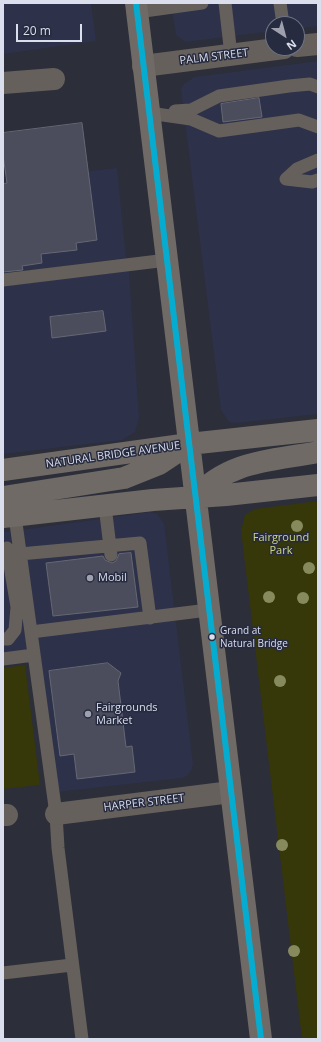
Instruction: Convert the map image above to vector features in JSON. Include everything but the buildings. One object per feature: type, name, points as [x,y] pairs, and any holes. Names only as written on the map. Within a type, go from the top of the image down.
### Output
[{"type":"main road","points":[[137,8],[196,497],[208,610],[261,1039]]},
{"type":"main road","name":"NATURAL BRIDGE AVENUE","points":[[3,470],[189,444],[318,430]]},
{"type":"main road","points":[[3,497],[124,478],[159,464],[189,444]]},
{"type":"main road","points":[[196,497],[212,481],[226,472],[242,466],[318,452]]},
{"type":"main road","points":[[9,516],[153,500],[318,485]]},
{"type":"street","points":[[305,45],[318,44]]},
{"type":"street","name":"PALM STREET","points":[[143,66],[265,50]]},
{"type":"street","points":[[3,83],[54,79]]},
{"type":"street","name":"HARPER STREET","points":[[56,814],[231,792]]},
{"type":"lane","points":[[137,8],[202,3]]},
{"type":"lane","points":[[225,3],[231,54]]},
{"type":"lane","points":[[280,3],[282,16]]},
{"type":"lane","points":[[149,113],[191,110],[219,96],[310,84],[318,87]]},
{"type":"lane","points":[[149,113],[191,118],[219,131],[299,120],[318,127]]},
{"type":"lane","points":[[318,160],[297,169],[286,179],[312,182],[318,180]]},
{"type":"lane","points":[[3,280],[167,260]]},
{"type":"lane","points":[[105,506],[110,551]]},
{"type":"lane","points":[[9,516],[20,554],[31,632],[56,814],[58,848],[82,1039]]},
{"type":"lane","points":[[20,554],[69,555],[110,551],[140,543],[150,618]]},
{"type":"lane","points":[[3,640],[8,639],[15,630],[17,607],[7,548]]},
{"type":"lane","points":[[31,632],[78,620],[117,616],[150,618],[208,610]]},
{"type":"lane","points":[[3,659],[34,656]]},
{"type":"lane","points":[[3,973],[72,965]]},
{"type":"shaded area","points":[[3,3],[91,3],[96,41],[3,54]]},
{"type":"shaded area","points":[[171,3],[318,3],[318,26],[305,28],[305,16],[265,16],[265,32],[186,42],[176,35]]},
{"type":"shaded area","points":[[318,61],[318,414],[237,423],[229,422],[221,410],[181,89],[184,84],[194,77]]},
{"type":"shaded area","points":[[117,168],[126,258],[3,274],[3,181]]},
{"type":"shaded area","points":[[129,271],[139,418],[135,432],[122,440],[3,454],[3,286]]},
{"type":"shaded area","points":[[150,512],[157,514],[164,523],[193,764],[191,771],[187,776],[182,778],[57,792],[21,530]]},
{"type":"shaded area","points":[[3,532],[10,532],[27,650],[3,653]]},
{"type":"green space","name":"Fairground Park","points":[[318,501],[318,1039],[302,1039],[241,530],[245,515],[255,509]]},
{"type":"green space","points":[[25,665],[40,785],[3,789],[3,668]]},
{"type":"transit line","points":[[136,3],[261,1039]]},
{"type":"place","name":"Mobil","points":[[90,578]]},
{"type":"place","name":"Grand at Natural Bridge","points":[[212,637]]},
{"type":"place","name":"Fairgrounds Market","points":[[88,714]]}]
